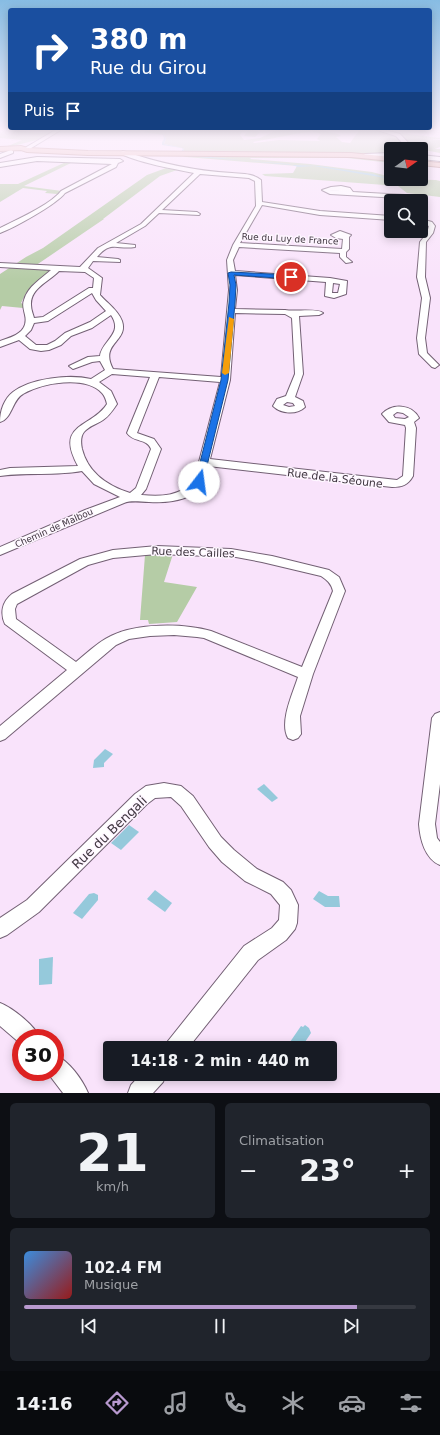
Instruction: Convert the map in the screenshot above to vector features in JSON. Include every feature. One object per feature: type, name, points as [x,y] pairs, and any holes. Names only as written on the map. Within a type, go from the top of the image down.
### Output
[{"type":"street","points":[[0,231],[37,211],[60,196],[63,192],[88,179]]},
{"type":"street","points":[[82,269],[100,249],[139,228],[191,179]]},
{"type":"street","points":[[258,179],[259,204],[275,205],[320,213],[384,218]]},
{"type":"street","points":[[350,193],[384,195]]},
{"type":"street","name":"Chemin de Malbou","points":[[0,551],[22,544],[70,519],[132,497],[154,499],[173,497],[188,493],[199,482],[225,380],[232,311],[233,285],[230,260],[236,245],[259,204]]},
{"type":"street","points":[[157,211],[197,214]]},
{"type":"street","points":[[428,223],[432,226],[428,235]]},
{"type":"street","name":"Rue du Luy de France","points":[[346,237],[346,248],[343,251],[343,257],[348,262]]},
{"type":"street","points":[[426,238],[423,242],[420,277],[426,298],[421,338],[423,354],[435,365]]},
{"type":"street","points":[[108,244],[133,246]]},
{"type":"street","name":"Rue du Luy de France","points":[[236,245],[343,251]]},
{"type":"street","points":[[90,259],[118,261]]},
{"type":"street","points":[[0,265],[82,269],[96,276],[98,278],[96,290],[99,299],[111,311],[118,322],[119,331],[113,343],[104,353],[104,358],[110,371]]},
{"type":"street","points":[[0,344],[20,337],[27,330],[30,321],[26,310],[26,303],[31,292],[40,282],[57,268]]},
{"type":"street","points":[[231,273],[330,280]]},
{"type":"street","points":[[30,321],[45,319],[92,290],[96,290]]},
{"type":"street","points":[[20,337],[33,347],[40,349],[59,342],[62,337],[95,323],[111,311]]},
{"type":"street","points":[[232,311],[292,314],[319,313]]},
{"type":"street","points":[[290,399],[299,374],[296,317],[292,314]]},
{"type":"street","points":[[73,366],[91,359],[104,358]]},
{"type":"street","points":[[93,382],[110,371],[225,380]]},
{"type":"street","points":[[0,419],[13,397],[20,391],[35,385],[44,382],[70,380],[93,382],[108,392],[112,404],[103,416],[84,426],[79,431],[76,438],[76,445],[83,468],[100,483],[120,494],[132,497],[142,489],[156,449],[155,444],[152,441],[134,436],[132,432],[155,375]]},
{"type":"street","name":"Rue de la Séoune","points":[[205,462],[399,484],[406,480],[408,476],[411,428],[409,422]]},
{"type":"street","points":[[0,473],[73,470],[83,468]]},
{"type":"street","name":"Rue des Cailles","points":[[76,670],[10,621],[7,614],[7,609],[10,603],[15,599],[70,568],[85,562],[104,557],[161,549],[241,554],[324,573],[333,578],[337,583],[339,591],[306,674],[293,716],[293,734]]},
{"type":"street","points":[[0,735],[76,670],[113,641],[128,635],[139,633],[193,631],[206,634],[306,674]]},
{"type":"street","points":[[440,718],[427,824],[429,840],[440,857]]},
{"type":"street","name":"Rue du Bengali","points":[[0,929],[33,906],[141,799],[152,791],[175,791],[187,801],[214,842],[228,856],[251,874],[277,888],[285,896],[289,904],[288,923],[279,934],[251,953],[181,1041]]},
{"type":"street","points":[[0,1013],[19,1029]]},
{"type":"street","points":[[64,1077],[77,1093]]},
{"type":"street","points":[[139,1093],[148,1081]]},
{"type":"green space","points":[[29,179],[38,179],[24,186],[62,191],[57,194],[45,193],[47,191],[23,188],[0,202],[0,184],[18,184]]},
{"type":"green space","points":[[141,179],[156,179],[104,219],[32,268],[51,270],[36,282],[26,293],[21,303],[23,304],[23,308],[2,306],[0,310],[0,274],[43,248]]},
{"type":"green space","points":[[305,179],[384,179],[384,185]]},
{"type":"green space","points":[[428,180],[440,181],[440,197],[428,196],[428,194],[407,193],[398,186],[428,186]]},
{"type":"green space","points":[[158,553],[173,554],[164,582],[197,587],[177,622],[149,624],[148,620],[140,620],[145,555]]},
{"type":"water","points":[[105,749],[113,754],[104,763],[104,767],[93,768],[94,760]]},
{"type":"water","points":[[264,784],[278,798],[272,802],[257,789]]},
{"type":"water","points":[[129,825],[139,832],[121,850],[111,843]]},
{"type":"water","points":[[155,890],[172,903],[165,912],[147,899]]},
{"type":"water","points":[[319,891],[328,896],[339,896],[340,907],[325,907],[313,899]]},
{"type":"water","points":[[94,893],[98,895],[98,900],[82,919],[73,913],[89,894]]},
{"type":"water","points":[[53,957],[52,984],[39,985],[39,959]]},
{"type":"water","points":[[305,1025],[309,1028],[311,1033],[306,1041],[291,1041],[301,1026],[303,1027]]},
{"type":"slow traffic","points":[[225,373],[231,319]]},
{"type":"route","points":[[199,482],[225,380],[232,303],[233,285],[231,273],[291,277]]}]
